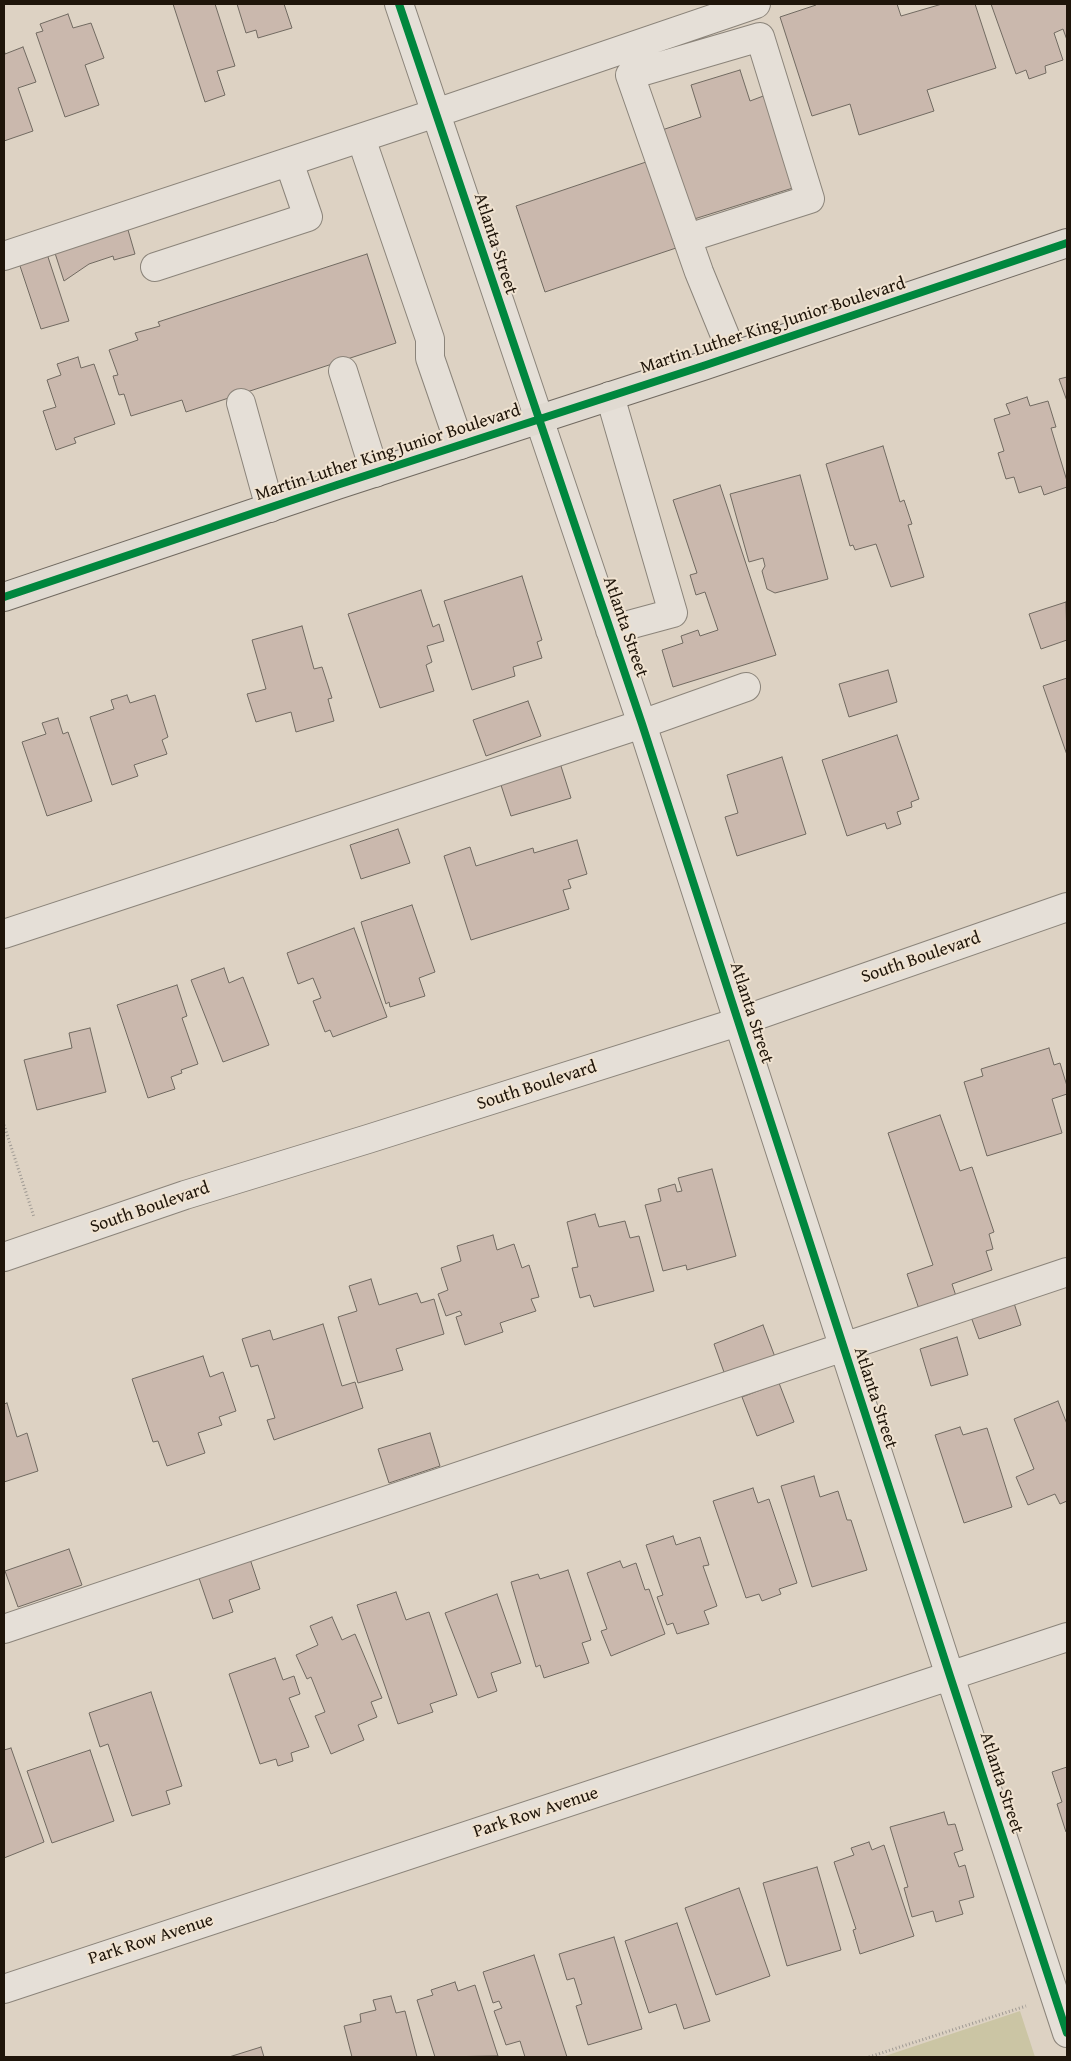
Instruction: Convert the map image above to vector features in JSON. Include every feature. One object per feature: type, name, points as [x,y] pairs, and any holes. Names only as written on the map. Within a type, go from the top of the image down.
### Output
[{"type":"main road","name":"Martin Luther King Junior Boulevard","points":[[4,597],[1067,243]]},
{"type":"street","name":"Atlanta Street","points":[[399,4],[642,724],[950,1676],[1061,1994],[1067,2033]]},
{"type":"street","points":[[4,256],[436,113],[756,4]]},
{"type":"street","points":[[688,238],[810,199],[760,37],[630,75],[699,272],[733,355]]},
{"type":"street","points":[[361,138],[430,339],[430,358],[460,445]]},
{"type":"street","points":[[155,267],[308,217],[289,162]]},
{"type":"street","points":[[343,371],[375,473]]},
{"type":"street","points":[[610,396],[673,613],[610,630]]},
{"type":"street","points":[[241,403],[270,508]]},
{"type":"street","points":[[4,934],[642,724],[746,687]]},
{"type":"street","name":"South Boulevard","points":[[4,1257],[185,1195],[738,1022],[1067,907]]},
{"type":"street","points":[[4,1629],[1067,1272]]},
{"type":"street","name":"Park Row Avenue","points":[[4,1989],[1067,1636]]},
{"type":"path","points":[[4,1125],[42,1244]]},
{"type":"path","points":[[869,2057],[1061,1994]]},
{"type":"shaded area","points":[[1020,2011],[1035,2057],[882,2057]]},
{"type":"building","points":[[173,4],[215,4],[235,66],[217,71],[225,95],[205,102]]},
{"type":"building","points":[[237,4],[284,4],[292,28],[258,38],[256,30],[246,33]]},
{"type":"building","points":[[816,4],[897,4],[901,16],[942,4],[975,4],[996,68],[927,90],[934,111],[859,135],[850,104],[812,116],[780,17]]},
{"type":"building","points":[[991,4],[1067,4],[1067,40],[1063,29],[1054,33],[1063,60],[1045,66],[1046,73],[1029,79],[1026,70],[1016,74]]},
{"type":"building","points":[[68,14],[73,28],[91,23],[104,58],[85,65],[99,105],[65,117],[36,33],[43,31],[40,24]]},
{"type":"building","points":[[23,47],[36,82],[18,88],[33,131],[4,141],[4,49],[5,54]]},
{"type":"building","points":[[740,70],[750,101],[766,95],[796,187],[691,220],[662,130],[701,117],[691,85]]},
{"type":"building","points":[[652,160],[682,246],[545,292],[516,206]]},
{"type":"building","points":[[126,223],[135,254],[114,260],[113,256],[89,264],[64,281],[53,247]]},
{"type":"building","points":[[47,254],[69,321],[41,329],[19,263]]},
{"type":"building","points":[[367,254],[396,343],[186,412],[182,400],[131,416],[124,394],[119,395],[113,376],[118,375],[109,350],[138,340],[135,333],[160,326],[158,322]]},
{"type":"building","points":[[78,357],[81,368],[94,364],[115,424],[74,438],[76,443],[56,450],[43,411],[56,407],[47,380],[61,375],[57,364]]},
{"type":"building","points":[[1067,377],[1067,401],[1059,379]]},
{"type":"building","points":[[1027,397],[1030,406],[1048,401],[1056,427],[1051,428],[1067,481],[1067,487],[1044,495],[1041,486],[1019,493],[1014,477],[1006,479],[998,453],[1004,451],[994,419],[1010,414],[1006,404]]},
{"type":"building","points":[[883,446],[900,502],[904,500],[912,524],[908,525],[924,577],[891,587],[876,544],[855,550],[853,545],[850,546],[826,464]]},
{"type":"building","points":[[800,475],[828,579],[775,593],[767,589],[762,571],[765,566],[763,558],[749,562],[730,494]]},
{"type":"building","points":[[720,485],[776,655],[673,687],[662,650],[683,643],[681,636],[698,630],[700,636],[718,630],[705,592],[696,595],[690,575],[697,573],[673,500]]},
{"type":"building","points":[[522,576],[542,640],[537,642],[542,658],[513,667],[515,676],[472,690],[444,601]]},
{"type":"building","points":[[421,590],[433,627],[439,624],[444,641],[427,646],[432,662],[426,665],[434,691],[380,708],[348,614]]},
{"type":"building","points":[[1066,602],[1067,640],[1041,649],[1029,614]]},
{"type":"building","points":[[302,626],[314,669],[322,667],[332,698],[328,699],[334,721],[296,732],[291,712],[256,722],[247,694],[266,689],[252,640]]},
{"type":"building","points":[[888,670],[897,702],[849,717],[839,684]]},
{"type":"building","points":[[1067,678],[1067,755],[1043,686]]},
{"type":"building","points":[[127,695],[130,703],[155,695],[168,737],[162,740],[167,754],[134,765],[138,776],[112,785],[90,717],[114,709],[111,700]]},
{"type":"building","points":[[528,701],[541,736],[486,756],[473,720]]},
{"type":"building","points":[[58,718],[63,734],[68,732],[92,801],[47,816],[22,742],[46,734],[42,723]]},
{"type":"building","points":[[897,735],[919,799],[911,802],[912,807],[897,812],[901,824],[887,829],[885,823],[847,836],[822,760]]},
{"type":"building","points":[[782,757],[806,834],[737,856],[725,817],[738,813],[727,775]]},
{"type":"building","points":[[560,763],[571,798],[511,816],[500,782]]},
{"type":"building","points":[[398,829],[410,863],[361,879],[350,845]]},
{"type":"building","points":[[577,840],[587,874],[568,880],[571,888],[563,890],[569,909],[471,940],[444,856],[470,847],[476,866],[533,848],[534,853]]},
{"type":"building","points":[[412,905],[435,972],[419,978],[425,996],[390,1007],[389,1002],[386,1004],[361,922]]},
{"type":"building","points":[[354,928],[387,1017],[333,1037],[330,1030],[325,1032],[313,1001],[321,998],[313,978],[298,984],[287,953]]},
{"type":"building","points":[[224,968],[229,983],[243,977],[269,1045],[223,1062],[191,980]]},
{"type":"building","points":[[177,985],[187,1016],[182,1018],[198,1064],[181,1070],[182,1073],[171,1077],[175,1089],[148,1098],[117,1005]]},
{"type":"building","points":[[90,1028],[106,1092],[37,1110],[24,1060],[72,1048],[69,1033]]},
{"type":"building","points":[[1049,1048],[1054,1065],[1060,1063],[1067,1086],[1067,1094],[1052,1099],[1062,1133],[987,1156],[964,1082],[983,1076],[981,1069]]},
{"type":"building","points":[[940,1115],[960,1171],[972,1167],[994,1232],[989,1234],[993,1249],[986,1251],[992,1270],[952,1284],[956,1296],[919,1309],[907,1274],[933,1265],[888,1133]]},
{"type":"building","points":[[712,1169],[736,1256],[687,1270],[686,1265],[663,1271],[645,1205],[661,1201],[658,1189],[675,1184],[677,1192],[682,1191],[678,1178]]},
{"type":"building","points":[[595,1214],[599,1227],[625,1221],[630,1238],[639,1236],[654,1291],[594,1307],[590,1295],[580,1298],[572,1268],[578,1267],[567,1222]]},
{"type":"building","points":[[493,1235],[497,1250],[514,1244],[522,1268],[529,1265],[539,1297],[531,1299],[536,1311],[500,1323],[503,1332],[465,1345],[456,1317],[462,1315],[460,1311],[446,1316],[438,1294],[448,1290],[441,1268],[461,1261],[457,1246]]},
{"type":"building","points":[[371,1279],[379,1305],[417,1293],[421,1303],[434,1299],[444,1334],[396,1349],[403,1370],[358,1383],[338,1317],[357,1311],[349,1286]]},
{"type":"building","points":[[1013,1300],[1021,1325],[979,1339],[970,1314]]},
{"type":"building","points":[[323,1324],[342,1386],[355,1382],[363,1408],[274,1440],[267,1420],[275,1418],[258,1365],[251,1367],[242,1339],[270,1330],[273,1340]]},
{"type":"building","points":[[763,1325],[775,1357],[725,1375],[714,1344]]},
{"type":"building","points":[[957,1337],[968,1375],[931,1386],[920,1349]]},
{"type":"building","points":[[203,1356],[210,1377],[223,1372],[236,1411],[219,1417],[222,1425],[198,1433],[205,1453],[167,1466],[158,1441],[153,1442],[132,1379]]},
{"type":"building","points":[[779,1383],[794,1422],[757,1436],[742,1397]]},
{"type":"building","points":[[1058,1401],[1067,1424],[1067,1501],[1060,1504],[1055,1494],[1028,1505],[1016,1477],[1034,1469],[1014,1419]]},
{"type":"building","points":[[7,1403],[17,1437],[27,1433],[38,1471],[4,1482],[4,1404]]},
{"type":"building","points":[[960,1427],[963,1435],[987,1428],[1012,1507],[964,1523],[935,1435]]},
{"type":"building","points":[[430,1433],[440,1466],[389,1483],[378,1449]]},
{"type":"building","points":[[814,1476],[820,1497],[838,1491],[847,1520],[851,1520],[867,1570],[812,1587],[781,1486]]},
{"type":"building","points":[[753,1488],[758,1503],[769,1499],[797,1583],[779,1589],[781,1594],[762,1601],[759,1594],[746,1598],[713,1501]]},
{"type":"building","points":[[673,1536],[676,1545],[700,1537],[709,1565],[703,1566],[717,1606],[704,1611],[709,1624],[677,1634],[673,1623],[667,1625],[657,1597],[663,1595],[646,1545]]},
{"type":"building","points":[[69,1549],[82,1585],[18,1607],[5,1571]]},
{"type":"building","points":[[250,1559],[260,1589],[229,1600],[233,1612],[213,1619],[199,1578]]},
{"type":"building","points":[[620,1561],[623,1568],[636,1563],[645,1590],[649,1589],[665,1634],[611,1656],[601,1631],[607,1629],[587,1573]]},
{"type":"building","points":[[568,1570],[591,1640],[582,1643],[589,1663],[544,1678],[540,1665],[536,1667],[511,1582],[538,1574],[540,1579]]},
{"type":"building","points":[[396,1592],[406,1620],[429,1612],[457,1695],[430,1704],[433,1712],[398,1724],[357,1605]]},
{"type":"building","points":[[497,1594],[521,1663],[491,1673],[497,1691],[478,1698],[445,1613]]},
{"type":"building","points":[[332,1617],[342,1640],[355,1634],[382,1698],[371,1702],[377,1717],[358,1725],[364,1740],[331,1754],[315,1716],[325,1712],[311,1677],[307,1679],[296,1655],[318,1645],[310,1626]]},
{"type":"building","points":[[275,1658],[283,1680],[294,1676],[300,1694],[289,1698],[309,1747],[291,1753],[293,1761],[278,1766],[276,1759],[260,1764],[229,1674]]},
{"type":"building","points":[[151,1692],[182,1786],[166,1791],[170,1804],[132,1816],[108,1744],[100,1747],[89,1713]]},
{"type":"building","points":[[11,1748],[44,1842],[4,1858],[4,1750]]},
{"type":"building","points":[[90,1750],[114,1821],[52,1843],[27,1771]]},
{"type":"building","points":[[1067,1767],[1066,1832],[1057,1804],[1062,1802],[1052,1772]]},
{"type":"building","points":[[944,1812],[948,1825],[955,1824],[963,1850],[954,1853],[959,1867],[965,1865],[974,1897],[959,1901],[963,1914],[936,1922],[933,1911],[912,1917],[904,1888],[908,1887],[890,1827]]},
{"type":"building","points":[[869,1842],[872,1850],[884,1845],[914,1936],[860,1954],[853,1930],[856,1929],[834,1862],[854,1855],[851,1848]]},
{"type":"building","points":[[817,1867],[841,1950],[787,1966],[763,1883]]},
{"type":"building","points":[[739,1888],[770,1976],[716,1995],[685,1908]]},
{"type":"building","points":[[677,1923],[710,2021],[684,2029],[676,2004],[649,2013],[625,1941]]},
{"type":"building","points":[[614,1937],[642,2029],[588,2045],[576,2006],[582,2004],[574,1978],[567,1980],[559,1954]]},
{"type":"building","points":[[534,1955],[567,2057],[525,2057],[520,2041],[506,2045],[494,2011],[502,2008],[499,2001],[493,2003],[483,1972]]},
{"type":"building","points":[[455,1982],[458,1991],[475,1985],[498,2056],[435,2057],[417,2000],[433,1995],[431,1990]]},
{"type":"building","points":[[391,1996],[396,2013],[405,2011],[417,2057],[352,2057],[344,2026],[361,2022],[360,2014],[376,2010],[373,2000]]},
{"type":"building","points":[[261,2047],[264,2057],[229,2057]]},
{"type":"cycle path","points":[[399,4],[642,724],[1067,2033]]},
{"type":"cycle path","points":[[4,597],[337,485],[703,366],[1067,243]]}]
